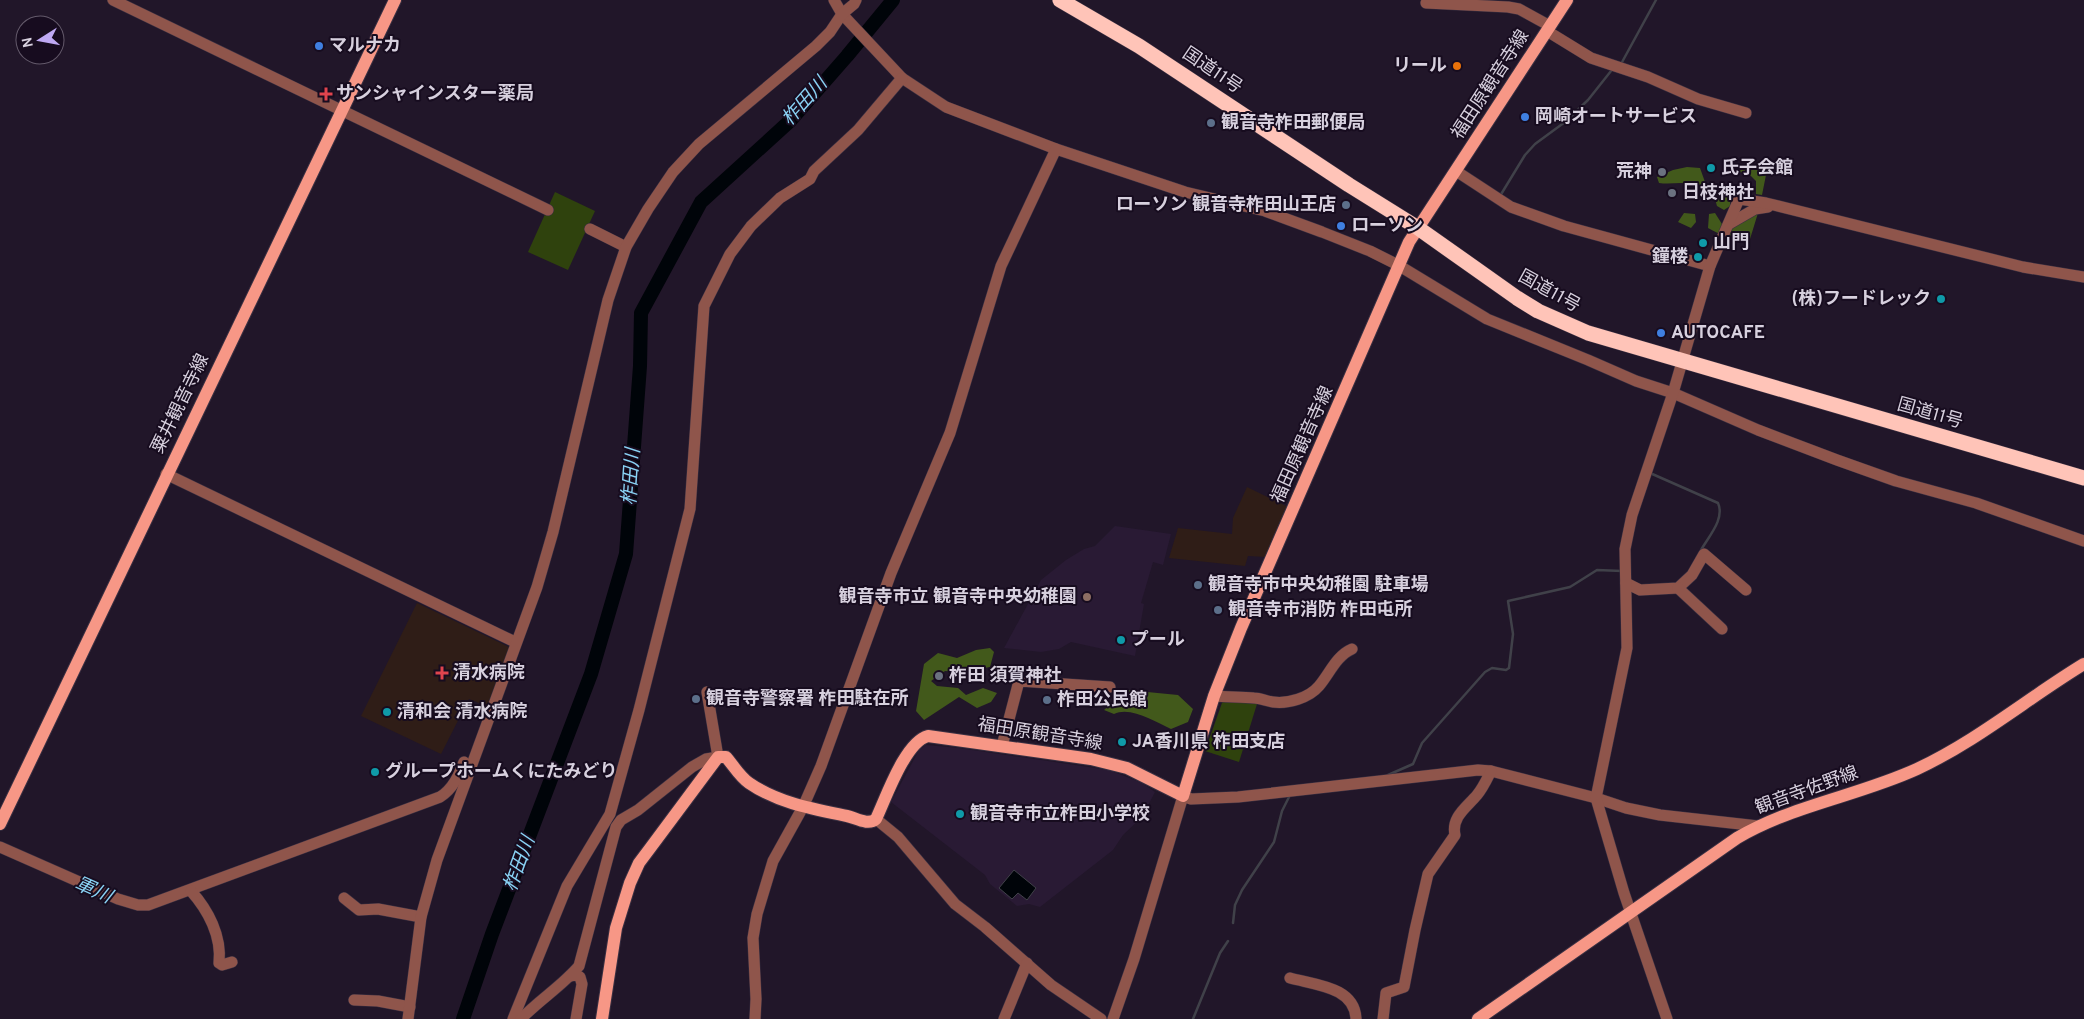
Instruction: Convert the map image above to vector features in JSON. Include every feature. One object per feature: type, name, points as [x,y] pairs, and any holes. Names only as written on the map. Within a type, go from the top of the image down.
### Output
[{"type":"highway","name":"国道11号","points":[[1060,0],[1140,46],[1349,185],[1418,228],[1538,311],[1588,333],[2084,478]]},
{"type":"main road","name":"粟井観音寺線","points":[[0,824],[166,474],[395,0]]},
{"type":"main road","name":"福田原観音寺線","points":[[876,819],[906,756],[922,738],[936,736],[1091,759],[1127,768],[1155,784],[1183,796],[1214,696],[1241,628],[1383,306],[1398,265],[1418,228],[1568,0]]},
{"type":"main road","name":"観音寺佐野線","points":[[1478,1019],[1737,838],[1779,817],[1896,778],[1934,760],[2038,696],[2084,664]]},
{"type":"main road","points":[[602,1019],[616,928],[630,883],[639,864],[718,757],[726,757],[746,781],[760,790],[803,808],[850,816],[869,822],[876,819]]},
{"type":"street","points":[[113,0],[548,210]]},
{"type":"street","points":[[834,0],[842,14],[902,78],[946,107],[1056,149],[1184,192],[1266,211],[1370,251],[1398,265],[1486,319],[1636,381],[1673,393],[1758,430],[1896,481],[1976,503],[2084,540]]},
{"type":"street","points":[[354,1000],[378,1001],[408,1013],[421,917],[447,829],[537,587],[553,532],[608,300],[626,247],[648,209],[673,172],[692,151],[816,46],[856,0]]},
{"type":"street","points":[[1426,3],[1508,7],[1519,10],[1549,28],[1591,58],[1648,77],[1698,98],[1746,113]]},
{"type":"street","points":[[513,1019],[566,886],[610,814],[637,719],[690,509],[704,306],[730,254],[751,226],[780,198],[810,179],[818,166],[858,130],[902,78]]},
{"type":"street","points":[[755,1019],[753,938],[757,914],[774,861],[803,808],[848,693],[891,572],[950,433],[1001,266],[1056,149]]},
{"type":"street","points":[[1456,171],[1510,207],[1564,226],[1710,266]]},
{"type":"street","points":[[1667,1019],[1631,912],[1596,798],[1627,648],[1625,549],[1632,515],[1673,393],[1710,266],[1739,199],[1775,206],[2023,267],[2084,277]]},
{"type":"street","points":[[1729,224],[1755,209],[1775,206]]},
{"type":"street","points":[[590,229],[626,247]]},
{"type":"street","points":[[166,474],[515,642]]},
{"type":"street","points":[[1626,583],[1640,590],[1678,588],[1692,575],[1704,554],[1746,590]]},
{"type":"street","points":[[1678,588],[1722,629]]},
{"type":"street","points":[[1214,696],[1261,698],[1273,702],[1289,702],[1309,695],[1318,687],[1338,658],[1344,652],[1352,649]]},
{"type":"street","points":[[1002,746],[1019,681],[1110,687]]},
{"type":"street","points":[[521,1019],[538,1001],[570,976],[579,966],[616,827],[621,820],[638,810],[692,767],[706,759],[718,757],[707,692]]},
{"type":"street","points":[[0,848],[118,899],[138,905],[159,902],[440,798],[446,794],[458,777],[476,734],[488,719]]},
{"type":"street","points":[[1113,1019],[1134,959],[1183,796],[1191,799],[1238,798],[1478,770],[1491,771],[1596,798],[1626,808],[1660,815],[1758,826]]},
{"type":"street","points":[[1383,1019],[1386,993],[1404,987],[1414,930],[1428,874],[1456,835],[1454,828],[1457,817],[1478,794],[1491,771]]},
{"type":"street","points":[[446,794],[449,801],[447,829]]},
{"type":"street","points":[[610,814],[621,820]]},
{"type":"street","points":[[876,819],[898,837],[955,904],[1051,985],[1101,1019]]},
{"type":"street","points":[[191,890],[208,912],[217,937],[219,963],[222,965],[232,962]]},
{"type":"street","points":[[344,898],[359,910],[378,909],[421,917]]},
{"type":"street","points":[[1004,1019],[1027,963]]},
{"type":"street","points":[[570,976],[576,975],[580,977],[582,984],[576,1019]]},
{"type":"street","points":[[1290,978],[1344,994],[1352,1001],[1356,1012],[1356,1019]]},
{"type":"shaded area","points":[[1247,487],[1288,507],[1266,557],[1248,556],[1245,566],[1169,558],[1178,528],[1232,534],[1233,518]]},
{"type":"shaded area","name":"観音寺市立 観音寺中央幼稚園","points":[[1115,526],[1171,534],[1163,565],[1153,562],[1141,603],[1144,604],[1135,656],[1071,642],[1059,649],[1041,652],[1004,648],[1041,580],[1066,560],[1084,549],[1095,546]]},
{"type":"shaded area","name":"清水病院","points":[[417,603],[511,648],[489,707],[469,699],[441,754],[361,716]]},
{"type":"shaded area","points":[[926,745],[1109,770],[1142,783],[1155,792],[1142,817],[1123,835],[1113,850],[1040,907],[1029,904],[1017,906],[990,884],[985,875],[891,802],[919,750]]},
{"type":"shaded area","points":[[1014,870],[1036,888],[1027,900],[1018,893],[1012,899],[999,888]]},
{"type":"green space","points":[[1736,165],[1761,171],[1766,175],[1762,195],[1756,194],[1756,181],[1749,174],[1734,171],[1733,166]]},
{"type":"green space","points":[[1687,167],[1700,168],[1705,182],[1699,187],[1684,183],[1659,183],[1657,177],[1673,170]]},
{"type":"green space","points":[[1728,189],[1731,190],[1730,206],[1724,210],[1717,206],[1715,199],[1721,192]]},
{"type":"green space","points":[[555,192],[595,211],[568,270],[528,252]]},
{"type":"green space","points":[[1684,213],[1695,214],[1696,222],[1691,228],[1678,222]]},
{"type":"green space","points":[[1715,213],[1727,232],[1736,224],[1758,213],[1750,239],[1728,237],[1708,228],[1709,214]]},
{"type":"green space","points":[[990,648],[994,652],[990,667],[960,672],[945,671],[931,681],[937,686],[958,688],[966,695],[983,688],[997,693],[991,702],[977,708],[959,697],[924,720],[916,711],[924,664],[938,653],[957,658],[976,650]]},
{"type":"green space","points":[[1127,690],[1178,695],[1193,709],[1188,722],[1171,729],[1135,713],[1121,712],[1114,714],[1104,710]]},
{"type":"green space","points":[[1223,700],[1257,704],[1239,762],[1205,751]]},
{"type":"waterway","name":"柞田川","points":[[463,1019],[492,934],[591,674],[626,554],[640,366],[641,313],[701,202],[791,120],[893,0]]},
{"type":"waterway","points":[[1621,64],[1656,0]]},
{"type":"waterway","points":[[1500,196],[1525,155],[1535,144],[1565,122],[1588,100],[1611,71]]},
{"type":"waterway","points":[[1650,473],[1718,503],[1720,509],[1718,521],[1701,550]]},
{"type":"waterway","points":[[1388,775],[1413,764],[1422,743],[1485,672],[1492,668],[1506,670],[1509,668],[1513,634],[1508,601],[1570,587],[1597,570],[1622,571]]},
{"type":"waterway","points":[[1233,923],[1235,905],[1242,890],[1274,842],[1282,811],[1289,797]]},
{"type":"waterway","points":[[1193,1019],[1220,953],[1228,941]]},
{"type":"place","name":"マルナカ","points":[[319,46]]},
{"type":"place","name":"リール","points":[[1457,66]]},
{"type":"place","name":"サンシャインスター薬局","points":[[326,94]]},
{"type":"place","name":"岡崎オートサービス","points":[[1525,117]]},
{"type":"place","name":"観音寺柞田郵便局","points":[[1211,123]]},
{"type":"place","name":"氏子会館","points":[[1711,168]]},
{"type":"place","name":"荒神","points":[[1662,172]]},
{"type":"place","name":"日枝神社","points":[[1672,193]]},
{"type":"place","name":"ローソン 観音寺柞田山王店","points":[[1346,205]]},
{"type":"place","name":"ローソン","points":[[1341,226]]},
{"type":"place","name":"山門","points":[[1703,243]]},
{"type":"place","name":"鐘楼","points":[[1698,257]]},
{"type":"place","name":"(株)フードレック","points":[[1941,299]]},
{"type":"place","name":"AUTOCAFE","points":[[1661,333]]},
{"type":"place","name":"観音寺市中央幼稚園 駐車場","points":[[1198,585]]},
{"type":"place","name":"観音寺市立 観音寺中央幼稚園","points":[[1087,597]]},
{"type":"place","name":"観音寺市消防 柞田屯所","points":[[1218,610]]},
{"type":"place","name":"プール","points":[[1121,640]]},
{"type":"place","name":"清水病院","points":[[442,673]]},
{"type":"place","name":"柞田 須賀神社","points":[[939,676]]},
{"type":"place","name":"観音寺警察署 柞田駐在所","points":[[696,699]]},
{"type":"place","name":"柞田公民館","points":[[1047,700]]},
{"type":"place","name":"清和会 清水病院","points":[[387,712]]},
{"type":"place","name":"JA香川県 柞田支店","points":[[1122,742]]},
{"type":"place","name":"グループホームくにたみどり","points":[[375,772]]},
{"type":"place","name":"観音寺市立柞田小学校","points":[[960,814]]},
{"type":"water label","name":"軍川","points":[[93,891]]}]
